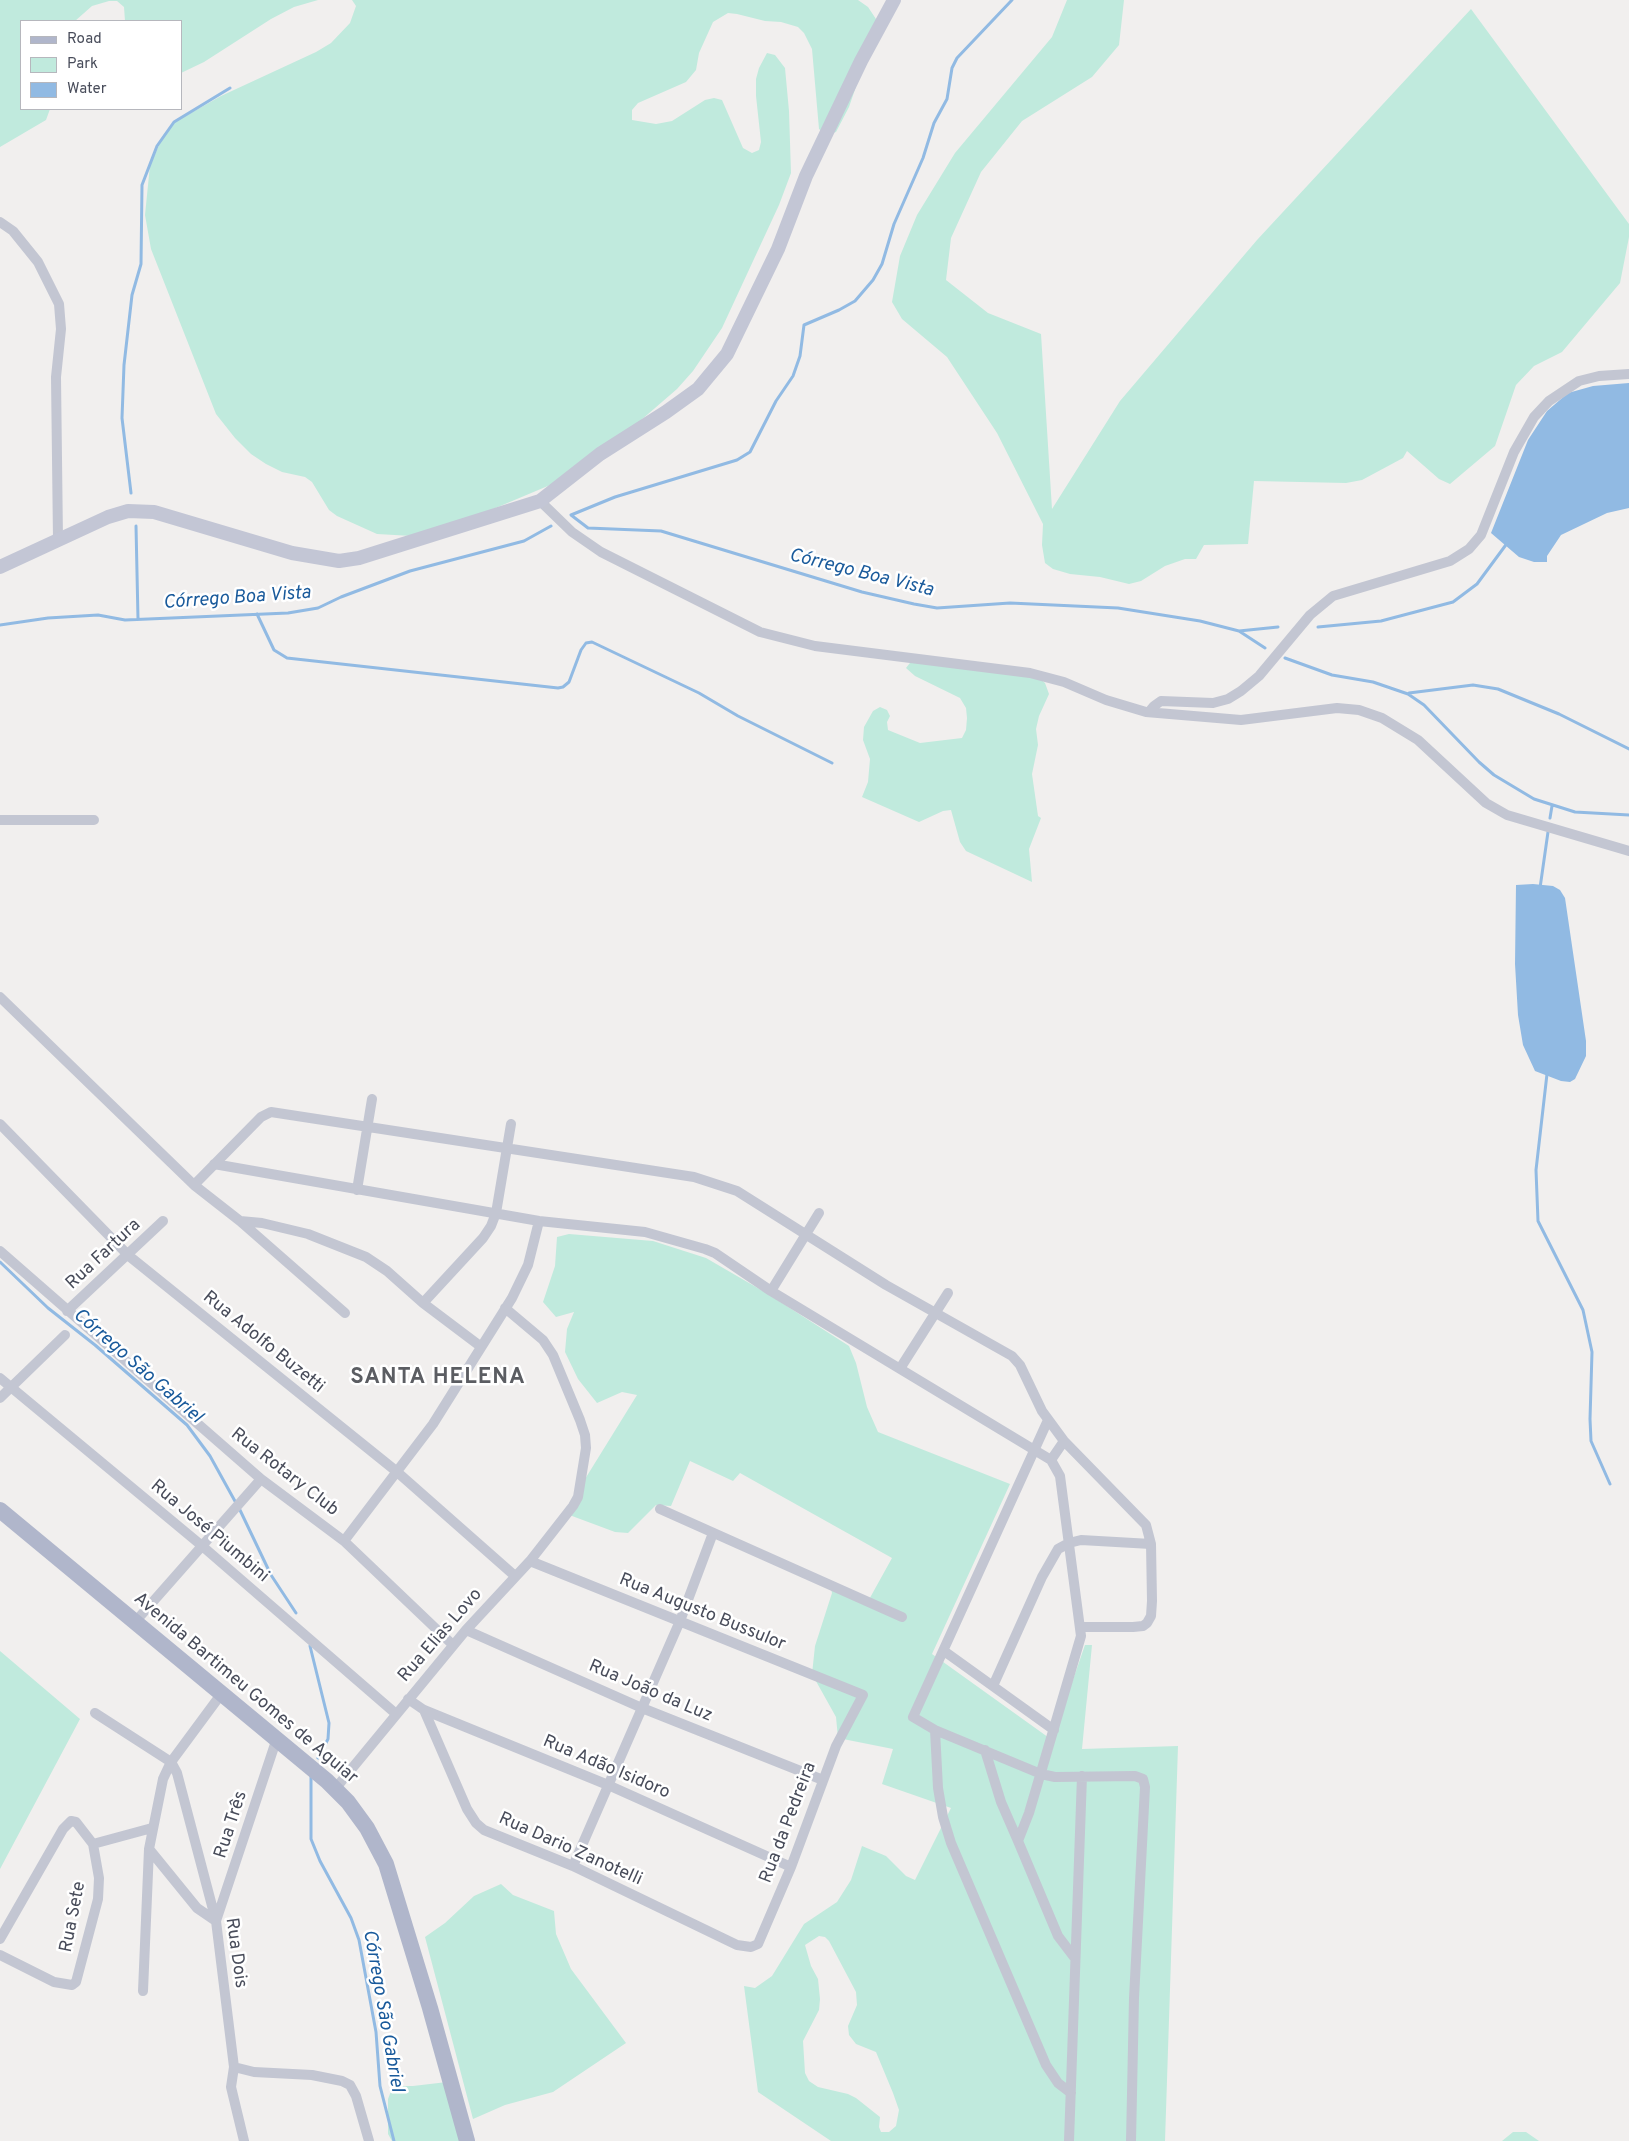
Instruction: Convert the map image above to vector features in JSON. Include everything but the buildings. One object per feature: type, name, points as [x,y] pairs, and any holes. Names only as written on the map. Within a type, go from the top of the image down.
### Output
[{"type":"main road","name":"Avenida Bartimeu Gomes de Aguiar","points":[[0,1510],[277,1738],[326,1781],[367,1828],[386,1864],[430,2008],[467,2141]]},
{"type":"street","points":[[0,566],[108,517],[128,511],[154,512],[292,553],[339,561],[359,558],[540,501],[600,454],[698,389],[727,354],[778,248],[806,176],[861,61],[894,0]]},
{"type":"street","points":[[0,222],[13,231],[38,262],[59,304],[61,329],[56,377],[58,540]]},
{"type":"street","points":[[1149,712],[1161,701],[1214,703],[1228,699],[1242,691],[1259,676],[1310,615],[1328,599],[1450,561],[1469,549],[1481,535],[1514,452],[1534,417],[1550,400],[1579,381],[1599,376],[1629,374]]},
{"type":"street","points":[[540,501],[572,532],[601,552],[760,632],[815,646],[1030,673],[1064,682],[1106,700],[1149,712],[1241,720],[1337,708],[1359,710],[1382,718],[1418,740],[1486,803],[1507,816],[1629,851]]},
{"type":"street","points":[[0,820],[94,820]]},
{"type":"street","points":[[0,997],[194,1185],[240,1221],[345,1313]]},
{"type":"street","points":[[357,1190],[372,1100]]},
{"type":"street","points":[[194,1185],[262,1117],[271,1112],[694,1177],[737,1191],[805,1235],[936,1314],[1012,1356],[1020,1365],[1048,1420],[1064,1441],[1136,1511],[1146,1525],[1151,1544],[1151,1616],[1143,1626],[1080,1627]]},
{"type":"street","name":"Rua Adolfo Buzetti","points":[[0,1124],[129,1256],[396,1471],[515,1576]]},
{"type":"street","points":[[423,1303],[483,1238],[496,1213],[511,1124]]},
{"type":"street","points":[[214,1164],[539,1221],[644,1232],[677,1240],[715,1253],[771,1291],[901,1367],[1035,1448],[1051,1460],[1060,1476],[1080,1627],[1080,1646],[1029,1813],[1018,1841]]},
{"type":"street","points":[[771,1291],[819,1213]]},
{"type":"street","points":[[240,1221],[262,1223],[308,1234],[349,1249],[386,1271],[423,1303],[480,1346]]},
{"type":"street","points":[[344,1541],[433,1424],[505,1308],[528,1265],[539,1221]]},
{"type":"street","name":"Rua Fartura","points":[[67,1311],[129,1256],[163,1222]]},
{"type":"street","name":"Rua Rotary Club","points":[[0,1251],[261,1478],[344,1541],[453,1645]]},
{"type":"street","points":[[901,1367],[948,1293]]},
{"type":"street","name":"Rua Elias Lovo","points":[[326,1781],[408,1699],[466,1630],[530,1561],[573,1506],[578,1496],[586,1448],[585,1435],[580,1420],[553,1355],[544,1340],[505,1308]]},
{"type":"street","points":[[0,1398],[65,1335]]},
{"type":"street","name":"Rua José Piumbini","points":[[0,1378],[201,1545],[395,1713]]},
{"type":"street","points":[[1048,1420],[944,1651],[912,1717],[935,1730],[1040,1774],[1055,1777],[1140,1776],[1145,1787],[1134,1998],[1130,2141]]},
{"type":"street","points":[[1051,1460],[1064,1441]]},
{"type":"street","points":[[135,1622],[261,1478]]},
{"type":"street","points":[[660,1509],[902,1616]]},
{"type":"street","points":[[573,1866],[680,1621],[713,1532]]},
{"type":"street","points":[[993,1686],[1053,1555],[1068,1543],[1081,1540],[1151,1544]]},
{"type":"street","name":"Rua Augusto Bussulor","points":[[530,1561],[863,1695]]},
{"type":"street","name":"Rua João da Luz","points":[[466,1630],[642,1708],[823,1780]]},
{"type":"street","points":[[944,1651],[1054,1730]]},
{"type":"street","points":[[143,1991],[149,1849],[163,1779],[171,1762],[222,1693]]},
{"type":"street","name":"Rua da Pedreira","points":[[737,1945],[751,1947],[758,1944],[791,1867],[836,1746],[863,1695]]},
{"type":"street","name":"Rua Adão Isidoro","points":[[408,1699],[424,1710],[608,1785],[791,1867]]},
{"type":"street","name":"Rua Dario Zanotelli","points":[[424,1710],[459,1790],[476,1823],[484,1830],[573,1866],[737,1945]]},
{"type":"street","points":[[94,1713],[171,1762]]},
{"type":"street","points":[[935,1730],[938,1788],[943,1817],[951,1843],[1046,2065],[1058,2083],[1070,2094]]},
{"type":"street","name":"Rua Três","points":[[216,1921],[277,1738]]},
{"type":"street","points":[[985,1750],[1001,1802],[1058,1936],[1074,1957]]},
{"type":"street","name":"Rua Dois","points":[[171,1762],[180,1782],[216,1921],[234,2067],[231,2087],[232,2097],[244,2141]]},
{"type":"street","points":[[1069,2141],[1074,1957],[1082,1776]]},
{"type":"street","name":"Rua Sete","points":[[0,1939],[62,1829],[71,1821],[76,1822],[93,1844],[99,1878],[98,1900],[78,1979],[72,1985],[54,1982],[0,1956]]},
{"type":"street","points":[[93,1844],[152,1828]]},
{"type":"street","points":[[149,1849],[197,1908],[216,1921]]},
{"type":"street","points":[[234,2067],[254,2072],[312,2075],[342,2081],[350,2085],[356,2096],[369,2141]]},
{"type":"green space","points":[[0,0],[318,0],[294,7],[271,19],[204,62],[182,73],[182,20],[125,20],[124,7],[117,1],[109,1],[92,6],[76,20],[20,20],[20,110],[50,110],[46,120],[0,147]]},
{"type":"green space","points":[[352,0],[858,0],[868,7],[878,22],[849,107],[836,132],[827,135],[819,129],[812,49],[804,33],[798,27],[781,22],[765,21],[737,14],[728,13],[713,22],[699,53],[696,70],[686,82],[638,103],[632,110],[632,120],[656,124],[672,121],[705,100],[714,98],[722,100],[743,148],[752,153],[759,150],[761,142],[756,96],[756,79],[759,68],[767,53],[775,55],[785,68],[789,111],[791,173],[779,205],[722,328],[693,371],[677,389],[581,472],[460,523],[412,536],[377,534],[337,516],[329,510],[312,482],[305,477],[282,472],[266,464],[251,454],[235,438],[216,414],[151,249],[145,215],[150,165],[164,134],[175,122],[221,96],[316,52],[331,43],[350,23],[356,6]]},
{"type":"green space","points":[[1067,0],[1124,0],[1119,45],[1092,77],[1022,121],[981,172],[951,238],[946,280],[988,313],[1041,334],[1052,509],[1120,401],[1257,240],[1471,9],[1629,224],[1629,237],[1620,283],[1562,352],[1534,366],[1516,385],[1495,446],[1450,484],[1439,479],[1407,451],[1403,458],[1362,480],[1346,483],[1254,481],[1248,544],[1204,545],[1196,559],[1185,559],[1165,566],[1141,581],[1129,584],[1100,577],[1070,574],[1053,569],[1045,563],[1042,545],[1043,524],[997,433],[947,357],[902,319],[892,302],[900,256],[917,215],[955,153],[1052,37]]},
{"type":"green space","points":[[913,659],[1036,675],[1045,683],[1049,694],[1039,716],[1036,729],[1038,745],[1032,774],[1038,816],[1041,818],[1029,849],[1032,882],[966,851],[960,842],[951,810],[943,811],[919,822],[862,797],[868,782],[870,759],[863,740],[864,727],[873,711],[880,707],[887,710],[890,716],[887,722],[888,730],[920,743],[962,738],[966,730],[966,708],[960,698],[915,676],[906,668]]},
{"type":"green space","points":[[569,1234],[653,1241],[706,1258],[768,1294],[849,1346],[856,1363],[867,1407],[878,1432],[1010,1484],[932,1654],[1052,1740],[1085,1645],[1092,1645],[1082,1749],[1178,1746],[1165,2141],[831,2141],[758,2092],[744,1986],[755,1988],[772,1976],[804,1924],[837,1902],[851,1880],[862,1846],[886,1856],[906,1876],[915,1880],[951,1808],[882,1784],[893,1749],[838,1738],[836,1717],[812,1674],[815,1646],[832,1593],[831,1589],[866,1605],[892,1558],[740,1473],[733,1481],[690,1461],[671,1506],[656,1505],[628,1533],[615,1532],[564,1513],[637,1395],[622,1392],[597,1403],[578,1379],[565,1352],[567,1329],[574,1312],[556,1317],[543,1302],[555,1266],[557,1237]],"holes":[[[819,1936],[825,1937],[829,1941],[856,1992],[857,2005],[848,2026],[849,2035],[856,2044],[876,2052],[899,2110],[896,2126],[889,2132],[881,2132],[879,2127],[880,2117],[856,2098],[848,2094],[818,2087],[809,2081],[805,2073],[803,2041],[819,2010],[820,1999],[818,1979],[811,1966],[805,1945]]]},
{"type":"green space","points":[[0,1651],[80,1719],[0,1869]]},
{"type":"green space","points":[[501,1884],[513,1895],[554,1911],[556,1934],[571,1969],[626,2043],[553,2092],[505,2105],[473,2119],[425,1937],[445,1923],[474,1896]]},
{"type":"green space","points":[[447,2082],[464,2141],[392,2141],[388,2134],[388,2099],[393,2086]]},
{"type":"green space","points":[[1513,2132],[1526,2132],[1539,2141],[1502,2141]]},
{"type":"water","points":[[1629,383],[1629,508],[1607,513],[1561,535],[1547,556],[1547,562],[1534,562],[1519,557],[1491,533],[1528,440],[1547,411],[1568,393],[1593,386]]},
{"type":"water","points":[[1516,885],[1553,886],[1560,890],[1565,898],[1586,1041],[1586,1056],[1575,1079],[1570,1082],[1561,1081],[1535,1071],[1523,1045],[1518,1015],[1515,964]]},
{"type":"waterway","points":[[1012,0],[957,58],[952,68],[947,99],[934,123],[923,158],[894,224],[882,264],[873,280],[855,301],[804,325],[800,356],[793,376],[776,401],[750,452],[737,460],[615,497],[571,515],[588,528],[661,531],[862,592],[914,604],[937,608],[1010,603],[1118,608],[1200,621],[1239,631],[1265,648]]},
{"type":"waterway","points":[[131,493],[122,418],[124,365],[132,295],[141,264],[142,185],[157,146],[174,122],[230,88]]},
{"type":"waterway","points":[[136,526],[138,619]]},
{"type":"waterway","name":"Córrego Boa Vista","points":[[0,625],[48,618],[98,615],[125,620],[288,613],[318,608],[341,597],[410,571],[524,541],[551,526]]},
{"type":"waterway","points":[[1318,627],[1381,621],[1453,602],[1477,584],[1508,542]]},
{"type":"waterway","points":[[257,614],[274,650],[287,658],[558,688],[563,687],[569,682],[581,650],[586,643],[592,642],[699,693],[738,716],[832,763]]},
{"type":"waterway","points":[[1239,631],[1278,627]]},
{"type":"waterway","name":"Córrego Boa Vista","points":[[1285,658],[1332,675],[1373,682],[1408,694],[1424,705],[1494,775],[1534,799],[1575,812],[1629,815]]},
{"type":"waterway","points":[[1409,693],[1473,685],[1498,689],[1559,714],[1629,749]]},
{"type":"waterway","points":[[1550,818],[1552,806]]},
{"type":"waterway","points":[[1540,888],[1548,832]]},
{"type":"waterway","points":[[1547,1074],[1536,1170],[1538,1221],[1583,1310],[1592,1352],[1591,1441],[1610,1484]]},
{"type":"waterway","name":"Córrego São Gabriel","points":[[0,1262],[48,1308],[95,1345],[187,1425],[210,1456],[236,1503]]},
{"type":"waterway","name":"Córrego São Gabriel","points":[[239,1508],[271,1575],[296,1613]]},
{"type":"waterway","name":"Córrego São Gabriel","points":[[310,1646],[329,1723],[328,1739],[318,1758]]},
{"type":"waterway","name":"Córrego São Gabriel","points":[[311,1774],[311,1839],[320,1861],[351,1918],[359,1940],[376,2032],[380,2086],[394,2141]]},
{"type":"district","name":"SANTA HELENA","points":[[438,1379]]}]
